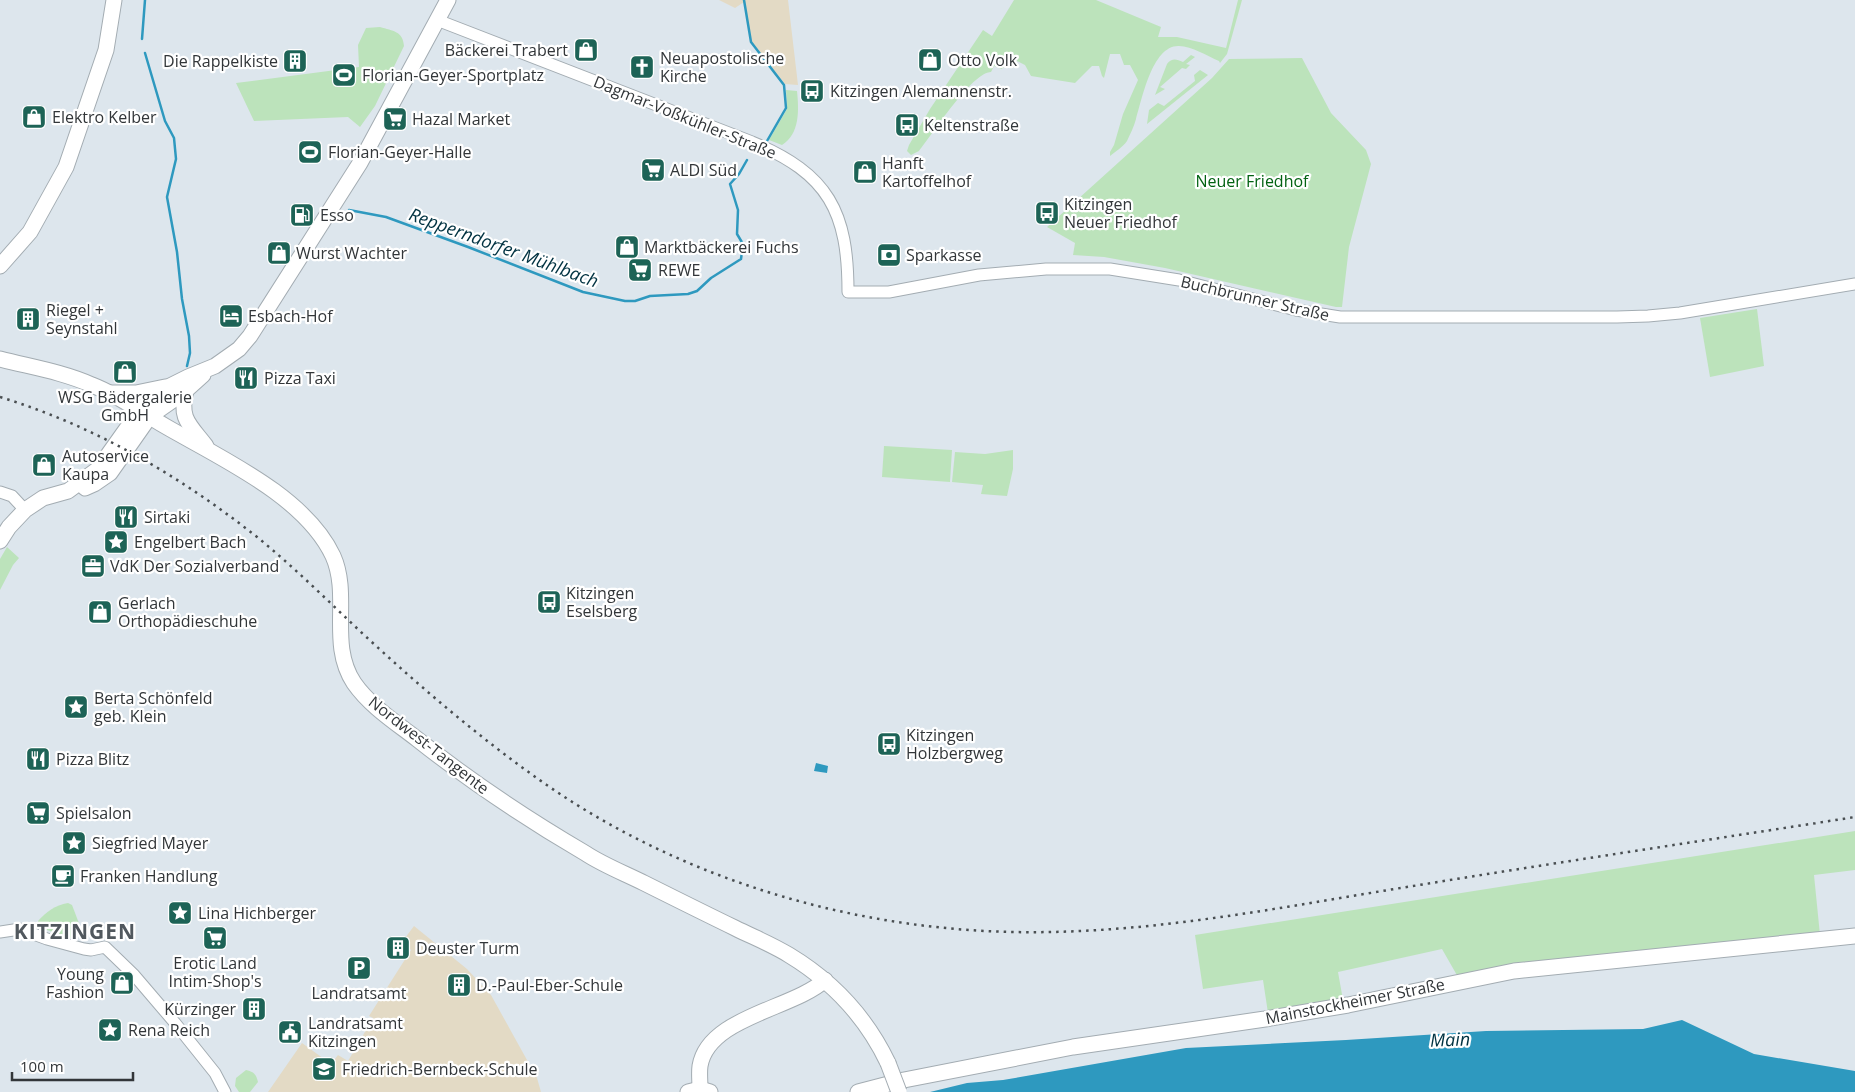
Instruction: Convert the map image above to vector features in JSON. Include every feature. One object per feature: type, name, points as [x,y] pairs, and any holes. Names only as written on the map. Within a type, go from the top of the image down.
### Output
[{"type":"main road","points":[[0,266],[30,232],[66,167],[106,50],[114,0]]},
{"type":"main road","points":[[145,413],[186,390],[210,369],[228,358],[239,349],[261,320],[356,169],[448,0]]},
{"type":"main road","name":"Nordwest-Tangente","points":[[0,359],[78,379],[110,393],[287,500],[313,525],[325,540],[339,570],[339,636],[345,662],[350,676],[357,687],[379,710],[456,768],[528,818],[588,855],[786,953],[825,980],[863,1020],[878,1041],[899,1092]]},
{"type":"main road","points":[[110,393],[136,393],[171,385],[210,369]]},
{"type":"main road","points":[[0,541],[8,527],[25,510],[43,498],[82,489],[94,484],[110,473],[145,413],[171,385]]},
{"type":"main road","points":[[186,390],[183,410],[187,423],[210,452]]},
{"type":"main road","name":"Mainstockheimer Straße","points":[[858,1092],[904,1080],[1079,1045],[1265,1019],[1348,1005],[1514,971],[1855,936]]},
{"type":"main road","points":[[699,1091],[700,1066],[703,1056],[720,1033],[765,1010],[808,992],[825,980]]},
{"type":"street","name":"Dagmar-Voßkühler-Straße","points":[[437,20],[752,142],[790,161],[824,191],[838,216],[845,239],[848,292]]},
{"type":"street","name":"Buchbrunner Straße","points":[[848,292],[889,292],[979,275],[1046,269],[1110,269],[1179,280],[1296,310],[1340,317],[1616,317],[1680,313],[1855,284]]},
{"type":"street","points":[[0,492],[12,496],[25,510]]},
{"type":"street","points":[[5,931],[24,930],[47,939],[84,949],[91,950],[104,947],[134,975],[176,1023],[214,1073],[225,1092]]},
{"type":"shaded area","points":[[719,0],[788,0],[798,85],[785,84],[752,42],[744,2],[735,8]]},
{"type":"shaded area","points":[[414,926],[467,969],[491,995],[537,1078],[541,1092],[268,1092],[302,1043],[331,1064],[338,1055],[348,1061],[373,1018],[369,1016],[411,950],[402,942]]},
{"type":"green space","points":[[1014,0],[1096,0],[1161,27],[1158,37],[1177,37],[1226,48],[1238,0],[1242,0],[1227,54],[1220,63],[1184,46],[1170,48],[1162,54],[1155,64],[1145,87],[1135,122],[1127,141],[1110,156],[1123,114],[1138,80],[1130,65],[1124,65],[1120,54],[1110,54],[1104,78],[1099,66],[1092,66],[1075,83],[1031,76],[1025,65],[1015,60],[1001,69],[994,66],[991,72],[983,75],[963,93],[919,151],[911,155],[907,151],[909,145],[930,109],[983,30],[992,36]]},
{"type":"green space","name":"Florian-Geyer-Sportplatz","points":[[380,27],[399,34],[402,37],[404,46],[375,106],[360,127],[348,117],[254,121],[236,83],[359,67],[358,45],[366,28]]},
{"type":"green space","points":[[1191,55],[1195,57],[1186,64],[1190,65],[1186,69],[1182,68],[1160,87],[1165,89],[1155,95],[1167,64],[1174,60],[1183,62]]},
{"type":"green space","name":"Neuer Friedhof","points":[[1302,58],[1331,113],[1366,150],[1371,164],[1349,247],[1342,307],[1165,268],[1104,257],[1073,255],[1075,243],[1047,227],[1212,78],[1229,59]]},
{"type":"green space","points":[[1200,70],[1208,75],[1147,124],[1149,110],[1158,103],[1164,106],[1195,81],[1194,75]]},
{"type":"green space","points":[[786,90],[797,91],[798,114],[792,135],[782,145],[769,140],[787,109]]},
{"type":"green space","points":[[1757,309],[1764,366],[1710,377],[1700,318]]},
{"type":"green space","points":[[884,446],[952,450],[950,482],[882,477]]},
{"type":"green space","points":[[1013,450],[1013,469],[1007,496],[981,494],[983,485],[952,482],[955,452],[985,454]]},
{"type":"green space","points":[[7,547],[19,558],[13,565],[0,590],[0,559]]},
{"type":"green space","points":[[1855,831],[1855,870],[1814,875],[1820,935],[1458,977],[1442,949],[1338,972],[1343,1000],[1268,1013],[1263,980],[1203,989],[1195,935]]},
{"type":"green space","points":[[68,903],[72,905],[80,926],[75,936],[71,938],[38,927],[38,921],[48,912],[59,905]]},
{"type":"green space","points":[[246,1070],[254,1074],[258,1082],[250,1092],[239,1092],[235,1086],[236,1078]]},
{"type":"water","points":[[816,763],[828,766],[827,773],[814,771]]},
{"type":"water","name":"Main","points":[[1682,1020],[1754,1054],[1855,1071],[1855,1092],[930,1092],[967,1083],[1003,1080],[1186,1048],[1486,1031],[1643,1029]]},
{"type":"waterway","points":[[142,39],[145,0]]},
{"type":"waterway","name":"Repperndorfer Mühlbach","points":[[744,0],[751,42],[784,85],[786,108],[767,141]]},
{"type":"waterway","points":[[145,53],[165,121],[174,138],[176,159],[167,197],[189,336],[190,353],[187,366]]},
{"type":"waterway","name":"Repperndorfer Mühlbach","points":[[349,210],[386,217],[583,292],[625,301],[635,301],[650,296],[688,294],[697,291],[711,278],[741,259],[743,244],[737,234],[738,210],[730,184],[739,174],[747,160]]},
{"type":"railway","points":[[0,397],[35,409],[103,438],[198,493],[271,548],[446,708],[512,760],[591,814],[652,846],[715,873],[780,896],[846,913],[914,924],[982,931],[1050,932],[1141,927],[1187,922],[1855,817]]},
{"type":"place","name":"Bäckerei Trabert","points":[[586,50]]},
{"type":"place","name":"Otto Volk","points":[[930,60]]},
{"type":"place","name":"Die Rappelkiste","points":[[295,61]]},
{"type":"place","name":"Neuapostolische Kirche","points":[[642,67]]},
{"type":"place","name":"Florian-Geyer-Sportplatz","points":[[344,75]]},
{"type":"place","name":"Kitzingen Alemannenstr.","points":[[812,91]]},
{"type":"place","name":"Elektro Kelber","points":[[34,117]]},
{"type":"place","name":"Hazal Market","points":[[395,119]]},
{"type":"place","name":"Keltenstraße","points":[[907,125]]},
{"type":"place","name":"Florian-Geyer-Halle","points":[[310,152]]},
{"type":"place","name":"ALDI Süd","points":[[653,170]]},
{"type":"place","name":"Hanft Kartoffelhof","points":[[865,172]]},
{"type":"place","name":"Kitzingen Neuer Friedhof","points":[[1047,213]]},
{"type":"place","name":"Esso","points":[[302,215]]},
{"type":"place","name":"Marktbäckerei Fuchs","points":[[627,247]]},
{"type":"place","name":"Wurst Wachter","points":[[279,253]]},
{"type":"place","name":"Sparkasse","points":[[889,255]]},
{"type":"place","name":"REWE","points":[[640,270]]},
{"type":"place","name":"Esbach-Hof","points":[[231,316]]},
{"type":"place","name":"Riegel + Seynstahl","points":[[28,319]]},
{"type":"place","name":"WSG Bädergalerie GmbH","points":[[125,372]]},
{"type":"place","name":"Pizza Taxi","points":[[246,378]]},
{"type":"place","name":"Autoservice Kaupa","points":[[44,465]]},
{"type":"place","name":"Sirtaki","points":[[126,517]]},
{"type":"place","name":"Engelbert Bach","points":[[116,542]]},
{"type":"place","name":"VdK Der Sozialverband","points":[[93,566]]},
{"type":"place","name":"Kitzingen Eselsberg","points":[[549,602]]},
{"type":"place","name":"Gerlach Orthopädieschuhe","points":[[100,612]]},
{"type":"place","name":"Berta Schönfeld geb. Klein","points":[[76,707]]},
{"type":"place","name":"Kitzingen Holzbergweg","points":[[889,744]]},
{"type":"place","name":"Pizza Blitz","points":[[38,759]]},
{"type":"place","name":"Spielsalon","points":[[38,813]]},
{"type":"place","name":"Siegfried Mayer","points":[[74,843]]},
{"type":"place","name":"Franken Handlung","points":[[63,876]]},
{"type":"place","name":"Lina Hichberger","points":[[180,913]]},
{"type":"place","name":"Erotic Land Intim-Shop's","points":[[215,938]]},
{"type":"place","name":"Deuster Turm","points":[[398,948]]},
{"type":"place","name":"Landratsamt","points":[[359,968]]},
{"type":"place","name":"Young Fashion","points":[[122,983]]},
{"type":"place","name":"D.-Paul-Eber-Schule","points":[[459,985]]},
{"type":"place","name":"Kürzinger","points":[[254,1009]]},
{"type":"place","name":"Rena Reich","points":[[110,1030]]},
{"type":"place","name":"Landratsamt Kitzingen","points":[[290,1032]]},
{"type":"place","name":"Friedrich-Bernbeck-Schule","points":[[324,1069]]},
{"type":"district","name":"KITZINGEN","points":[[75,931]]}]
